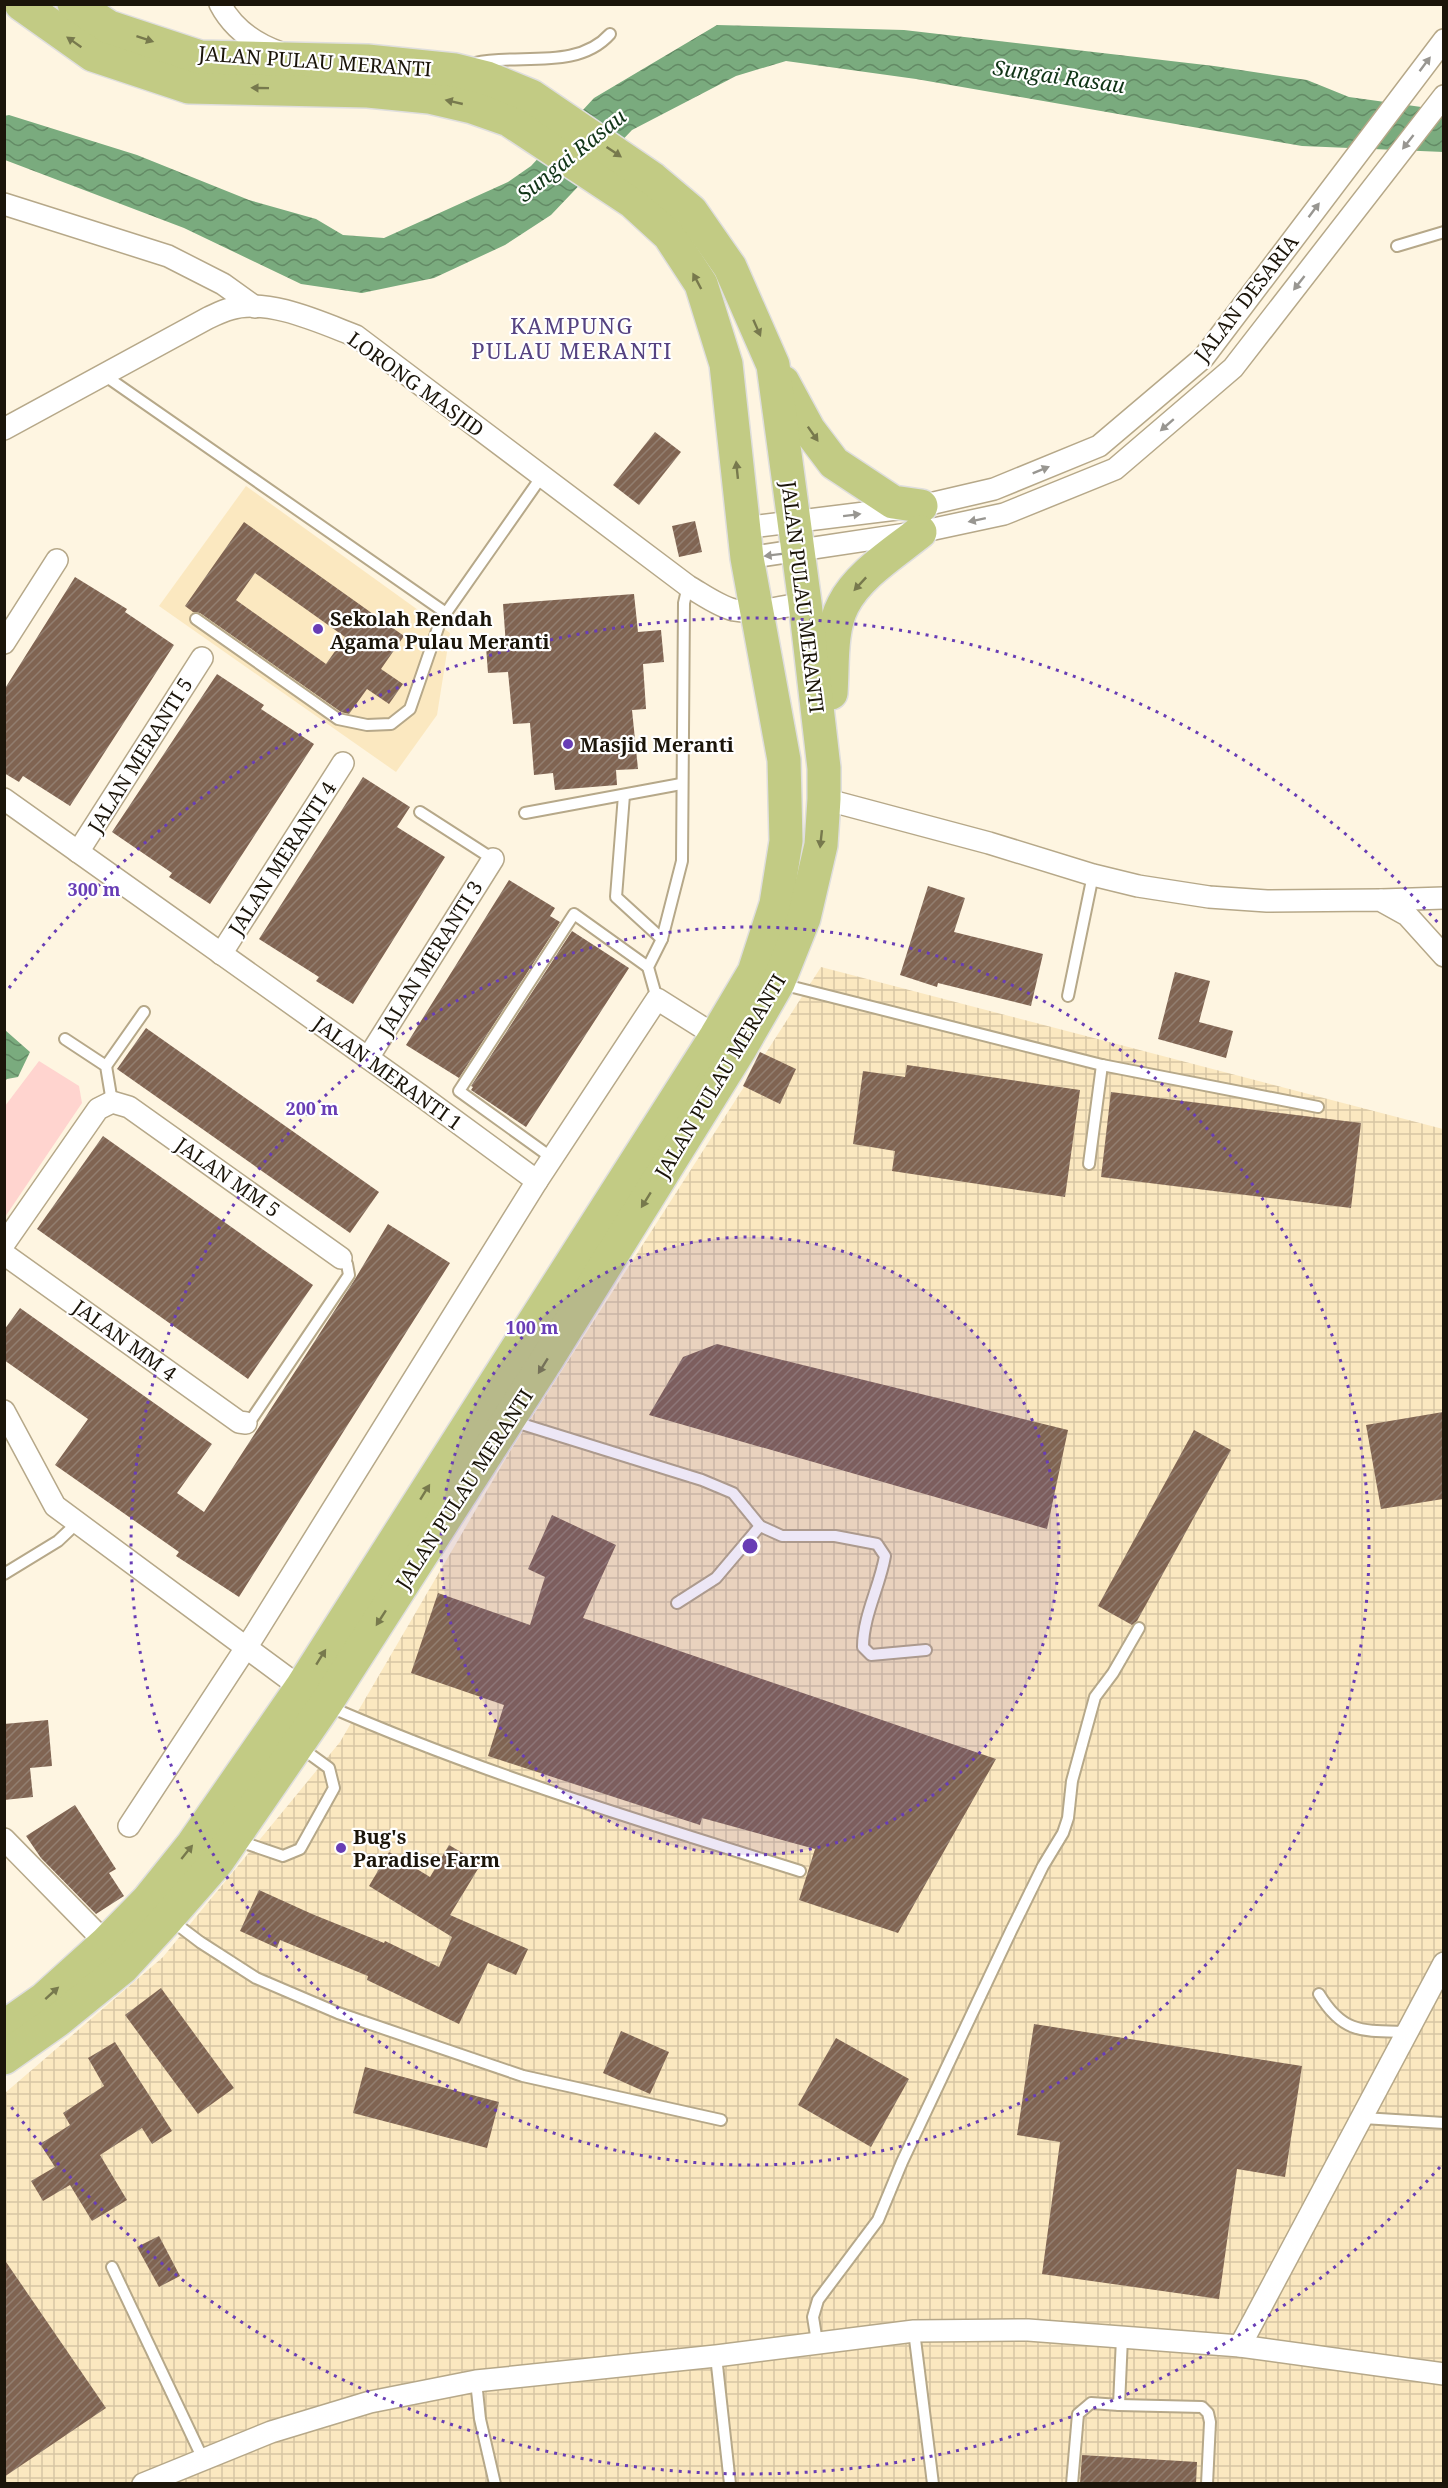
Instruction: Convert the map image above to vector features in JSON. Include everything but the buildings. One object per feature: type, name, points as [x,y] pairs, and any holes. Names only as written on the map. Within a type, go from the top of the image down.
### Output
[{"type":"main road","name":"JALAN PULAU MERANTI","points":[[4,2027],[44,2000],[106,1943],[148,1900],[313,1697],[508,1420],[734,1059],[778,983],[804,918],[821,845],[824,784],[805,603],[773,365],[730,267],[691,212],[643,190],[510,120],[472,107],[418,96],[368,91],[189,87],[93,55],[21,4]]},
{"type":"main road","name":"JALAN PULAU MERANTI","points":[[4,2058],[58,2020],[122,1968],[217,1862],[297,1746],[313,1697],[754,972],[777,904],[786,841],[784,760],[755,610],[745,543],[726,364],[700,284],[643,190],[531,96],[487,78],[455,70],[367,61],[200,57],[110,27],[74,4]]},
{"type":"main road","points":[[773,365],[809,430],[834,463],[920,519],[855,588],[842,606],[835,633],[824,784]]},
{"type":"street","points":[[220,4],[225,15],[247,37],[274,51],[304,61]]},
{"type":"street","name":"JALAN DESARIA","points":[[745,543],[920,519],[1099,446],[1204,357],[1443,40]]},
{"type":"street","name":"JALAN DESARIA","points":[[745,543],[920,519],[1004,514],[1115,469],[1233,368],[1443,97]]},
{"type":"street","points":[[4,204],[168,256],[223,284],[255,307]]},
{"type":"street","name":"LORONG MASJID","points":[[4,429],[208,318],[231,308],[255,307],[295,312],[356,336],[688,586],[735,610],[755,610],[805,603]]},
{"type":"street","points":[[4,643],[57,560]]},
{"type":"street","name":"JALAN MERANTI 5","points":[[78,852],[202,658]]},
{"type":"street","name":"JALAN MERANTI 4","points":[[221,954],[343,763]]},
{"type":"street","points":[[824,784],[989,843],[1093,875],[1138,886],[1209,897],[1296,901],[1443,898]]},
{"type":"street","name":"JALAN MERANTI 1","points":[[4,799],[537,1181]]},
{"type":"street","name":"JALAN MERANTI 3","points":[[368,1058],[493,859]]},
{"type":"street","points":[[1380,900],[1407,915],[1443,956]]},
{"type":"street","points":[[129,1826],[247,1647],[537,1181],[657,999],[716,1036]]},
{"type":"street","points":[[4,1244],[98,1109],[112,1102]]},
{"type":"street","name":"JALAN MM 5","points":[[112,1102],[129,1107],[341,1258]]},
{"type":"street","name":"JALAN MM 4","points":[[4,1254],[239,1422],[246,1423]]},
{"type":"street","points":[[4,1411],[55,1506],[313,1697]]},
{"type":"street","points":[[4,1839],[106,1943]]},
{"type":"street","points":[[1240,2346],[1363,2118],[1443,1963]]},
{"type":"street","points":[[143,2484],[271,2432],[370,2402],[476,2381],[716,2356],[914,2331],[1028,2331],[1240,2346],[1443,2374]]},
{"type":"lane","points":[[455,70],[477,62],[576,55],[599,46],[610,34]]},
{"type":"lane","points":[[1396,246],[1443,232]]},
{"type":"lane","points":[[104,375],[446,613]]},
{"type":"lane","points":[[196,619],[338,719],[367,724],[390,724],[410,709],[439,625],[446,613],[542,476]]},
{"type":"lane","points":[[648,967],[662,939],[682,861],[684,603],[688,586]]},
{"type":"lane","points":[[525,813],[681,784]]},
{"type":"lane","points":[[624,795],[616,897],[662,939]]},
{"type":"lane","points":[[420,812],[493,859]]},
{"type":"lane","points":[[1068,996],[1093,875]]},
{"type":"lane","points":[[552,1158],[459,1091],[574,914],[648,967],[657,999]]},
{"type":"lane","points":[[778,983],[1102,1065],[1318,1107]]},
{"type":"lane","points":[[112,1102],[106,1066],[144,1012]]},
{"type":"lane","points":[[65,1039],[106,1066]]},
{"type":"lane","points":[[1089,1164],[1102,1065]]},
{"type":"lane","points":[[246,1423],[251,1420],[350,1275],[347,1264],[341,1258]]},
{"type":"lane","points":[[508,1420],[702,1480],[733,1493],[760,1526],[782,1536],[835,1536],[877,1544],[885,1556],[863,1634],[863,1647],[871,1655],[926,1650]]},
{"type":"lane","points":[[4,1574],[58,1541],[77,1523]]},
{"type":"lane","points":[[677,1603],[716,1578],[760,1526]]},
{"type":"lane","points":[[817,2342],[813,2317],[818,2300],[878,2220],[902,2162],[1042,1866],[1063,1833],[1068,1818],[1072,1781],[1095,1697],[1113,1673],[1139,1628]]},
{"type":"lane","points":[[313,1697],[409,1742],[566,1798],[800,1871]]},
{"type":"lane","points":[[233,1839],[282,1856],[300,1849],[334,1788],[329,1768],[297,1746]]},
{"type":"lane","points":[[168,1918],[200,1942],[256,1978],[338,2013],[523,2076],[721,2120]]},
{"type":"lane","points":[[1319,1994],[1330,2013],[1360,2031],[1406,2032]]},
{"type":"lane","points":[[1363,2118],[1443,2123]]},
{"type":"lane","points":[[112,2267],[203,2459]]},
{"type":"lane","points":[[914,2331],[933,2484]]},
{"type":"lane","points":[[1119,2405],[1122,2338]]},
{"type":"lane","points":[[716,2356],[730,2484]]},
{"type":"lane","points":[[476,2381],[480,2419],[495,2484]]},
{"type":"lane","points":[[1072,2484],[1078,2414],[1091,2403],[1202,2407],[1208,2413],[1210,2422],[1207,2484]]},
{"type":"shaded area","name":"Sekolah Rendah Agama Pulau Meranti","points":[[246,486],[450,633],[437,715],[396,772],[159,606]]},
{"type":"shaded area","points":[[821,967],[1443,1129],[1443,2483],[5,2484],[5,2093],[163,1957],[340,1742],[509,1453]]},
{"type":"shaded area","points":[[39,1061],[79,1086],[82,1103],[5,1217],[5,1106]]},
{"type":"water","name":"Sungai Rasau","points":[[717,25],[904,30],[1214,66],[1307,80],[1349,97],[1443,110],[1444,152],[1302,146],[916,79],[786,61],[736,76],[632,130],[551,215],[505,245],[434,278],[362,293],[301,284],[184,228],[5,160],[4,116],[9,115],[137,155],[249,200],[316,219],[343,235],[384,238],[508,182],[531,166],[594,98]]},
{"type":"water","points":[[5,1030],[30,1052],[18,1077],[5,1081]]},
{"type":"place","name":"Sekolah Rendah Agama Pulau Meranti","points":[[318,629]]},
{"type":"place","name":"Masjid Meranti","points":[[568,744]]},
{"type":"place","name":"Bug's Paradise Farm","points":[[341,1848]]},
{"type":"district","name":"KAMPUNG PULAU MERANTI","points":[[572,338]]}]
